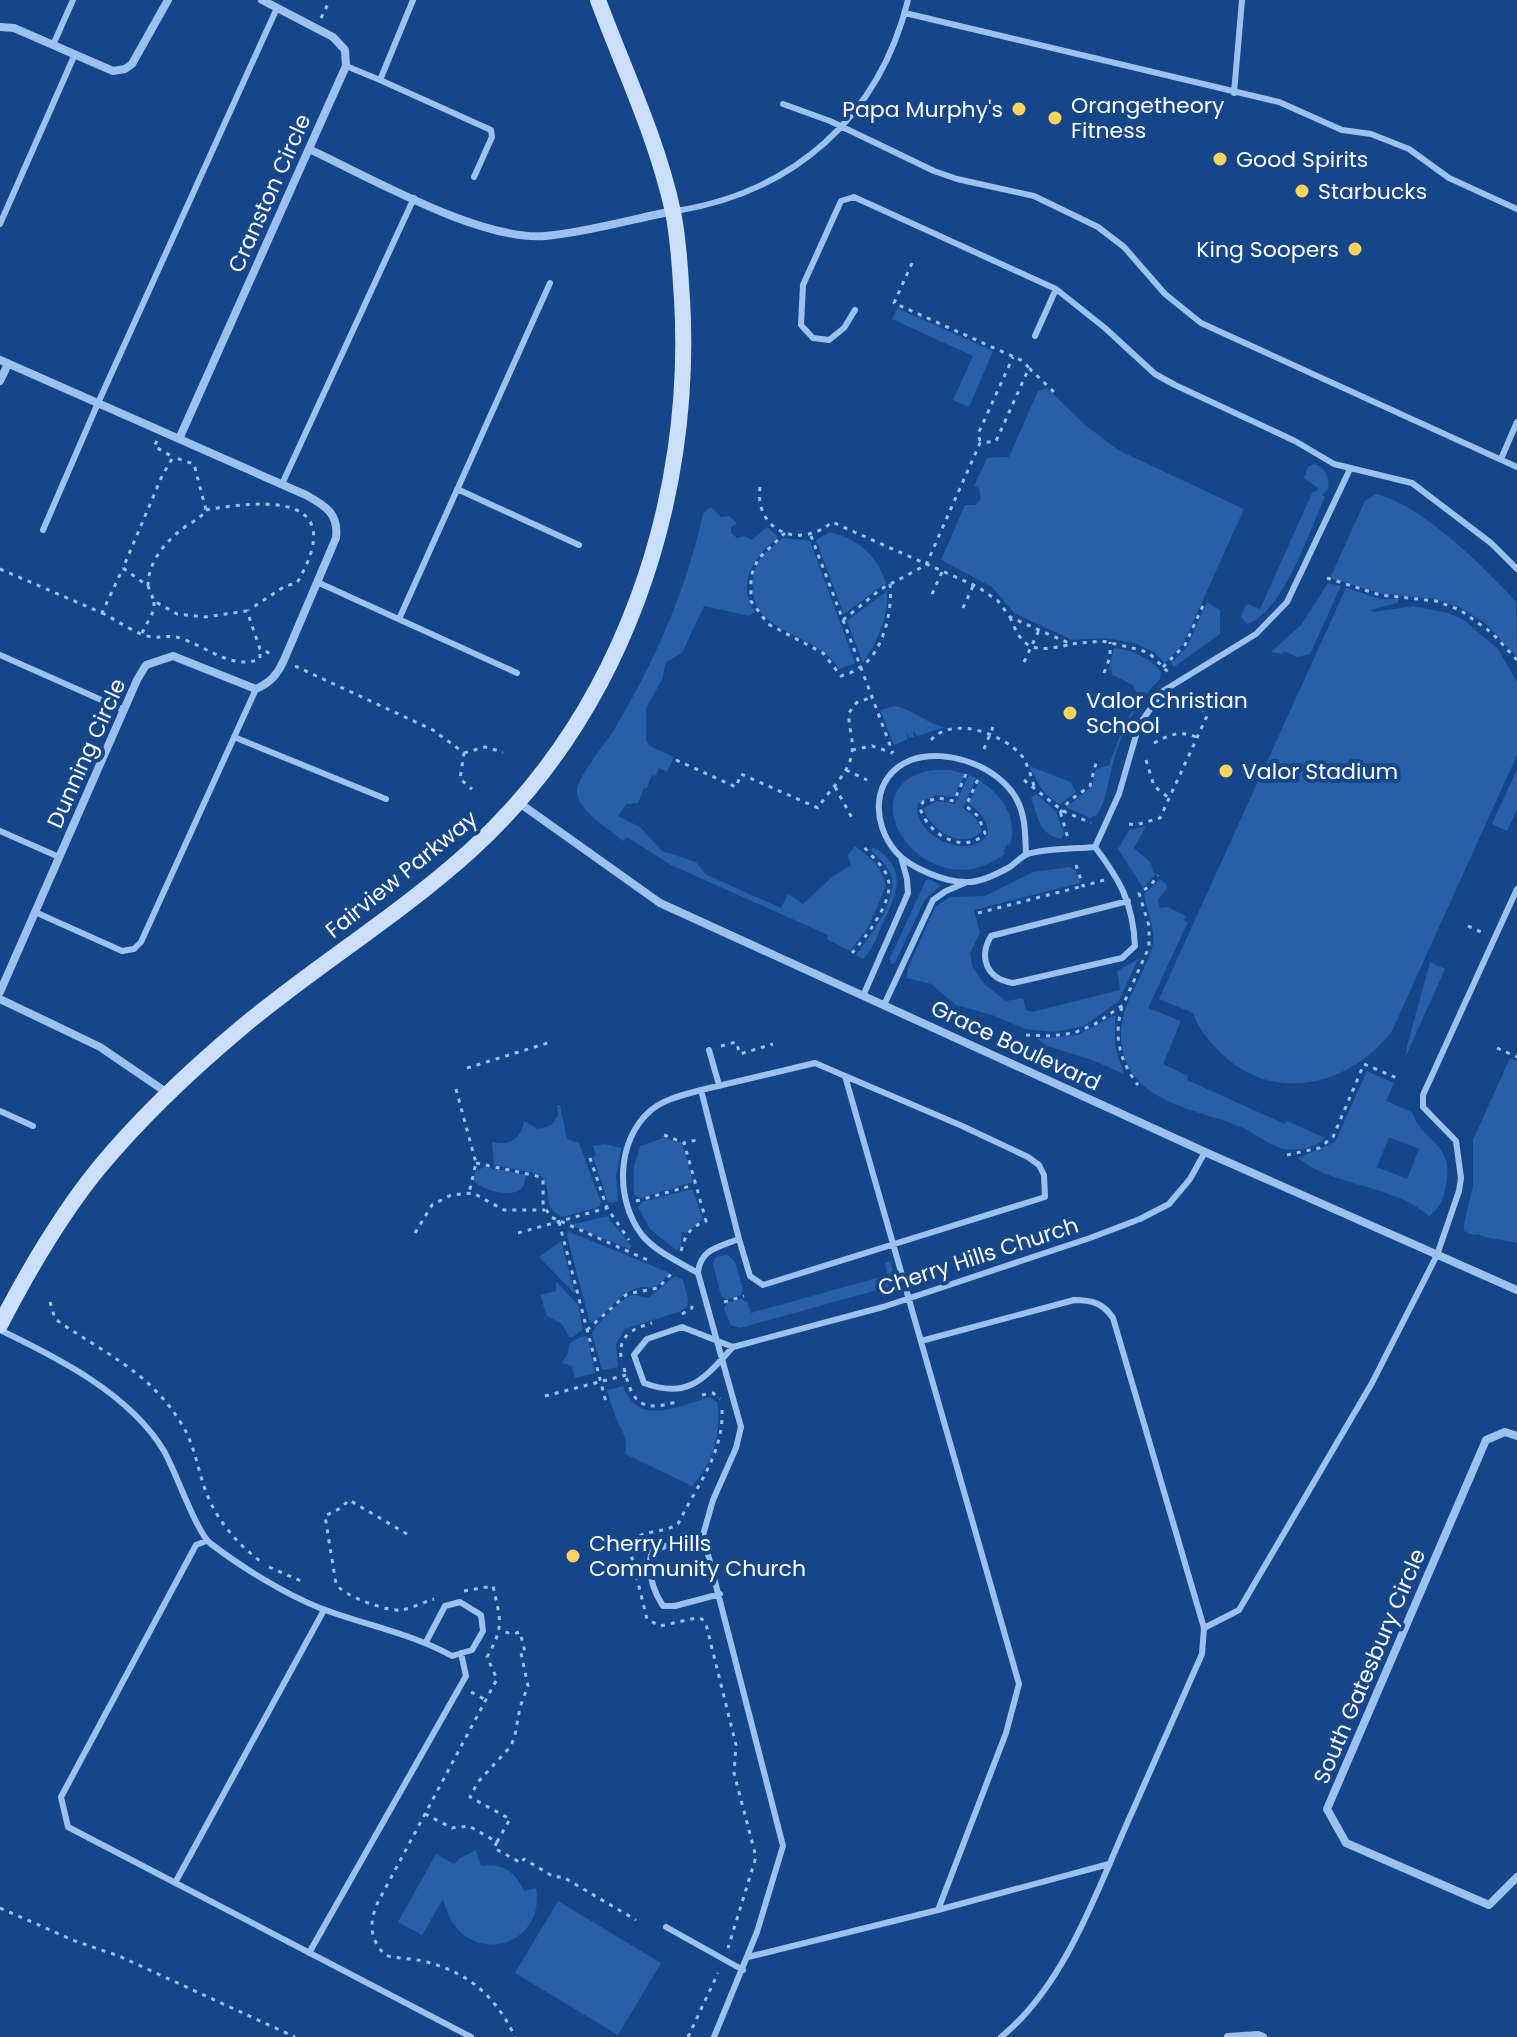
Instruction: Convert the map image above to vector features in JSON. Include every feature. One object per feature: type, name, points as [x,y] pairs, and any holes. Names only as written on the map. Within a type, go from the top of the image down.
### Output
[{"type":"main road","name":"Fairview Parkway","points":[[0,1327],[28,1271],[97,1170],[169,1095],[240,1029],[470,851],[518,802],[560,747],[617,648],[644,584],[660,527],[676,448],[683,383],[684,326],[680,256],[673,211],[659,158],[598,0]]},
{"type":"street","points":[[0,27],[14,28],[113,71],[132,64],[168,0]]},
{"type":"street","points":[[262,0],[333,37],[345,50],[346,66]]},
{"type":"street","name":"Cranston Circle","points":[[179,439],[346,66]]},
{"type":"street","points":[[309,149],[414,198],[508,234],[544,236],[673,211]]},
{"type":"street","points":[[0,381],[4,362],[282,484],[325,505],[335,516],[336,538],[278,674],[256,689]]},
{"type":"street","name":"Dunning Circle","points":[[1,987],[146,665],[173,656],[256,689]]},
{"type":"street","name":"Grace Boulevard","points":[[518,802],[660,903],[1205,1152],[1517,1290]]},
{"type":"street","points":[[0,999],[100,1047],[169,1095]]},
{"type":"street","name":"South Gatesbury Circle","points":[[1517,1436],[1505,1432],[1486,1440],[1327,1809],[1346,1843],[1489,1905],[1517,1877]]},
{"type":"street","points":[[1228,2037],[1263,2037]]},
{"type":"lane","points":[[53,45],[73,0]]},
{"type":"lane","points":[[380,80],[413,0]]},
{"type":"lane","points":[[673,211],[734,197],[779,177],[842,128],[859,107],[885,61],[908,0]]},
{"type":"lane","points":[[1234,93],[1242,0]]},
{"type":"lane","points":[[43,530],[277,8]]},
{"type":"lane","points":[[905,13],[1279,102],[1342,130],[1371,134],[1394,142],[1449,178],[1517,209]]},
{"type":"lane","points":[[0,224],[75,54]]},
{"type":"lane","points":[[346,66],[491,130],[492,137],[474,177]]},
{"type":"lane","points":[[783,104],[817,116],[934,171],[1034,196],[1098,227],[1124,247],[1165,294],[1201,323],[1517,467]]},
{"type":"lane","points":[[855,310],[844,328],[829,340],[813,338],[801,325],[803,285],[841,201],[854,197],[1056,289],[1155,374],[1295,441],[1334,464],[1412,483],[1491,543],[1517,569]]},
{"type":"lane","points":[[282,484],[414,198]]},
{"type":"lane","points":[[399,619],[550,283]]},
{"type":"lane","points":[[1035,336],[1056,289]]},
{"type":"lane","points":[[1501,459],[1517,422]]},
{"type":"lane","points":[[1095,847],[1119,794],[1139,725],[1163,691],[1256,634],[1275,617],[1287,602],[1350,469]]},
{"type":"lane","points":[[457,489],[579,545]]},
{"type":"lane","points":[[317,582],[517,673]]},
{"type":"lane","points":[[0,655],[124,710]]},
{"type":"lane","points":[[35,912],[122,951],[134,949],[141,942],[256,689]]},
{"type":"lane","points":[[234,737],[386,799]]},
{"type":"lane","points":[[967,882],[931,873],[901,857],[892,847],[878,817],[877,802],[886,781],[909,761],[926,757],[960,759],[1007,784],[1019,803],[1024,820],[1026,854]]},
{"type":"lane","points":[[0,831],[59,857]]},
{"type":"lane","points":[[884,1005],[933,900],[967,882],[1009,868],[1026,854],[1095,847]]},
{"type":"lane","points":[[1095,847],[1117,877],[1128,901],[1135,946],[1122,958],[1013,983],[1001,981],[988,970],[983,959],[991,936],[1128,901]]},
{"type":"lane","points":[[863,996],[908,893],[901,857]]},
{"type":"lane","points":[[1204,1628],[1239,1610],[1372,1383],[1437,1255],[1461,1178],[1456,1141],[1423,1107],[1423,1095],[1517,889]]},
{"type":"lane","points":[[709,1050],[719,1085]]},
{"type":"lane","points":[[698,1273],[661,1252],[644,1238],[635,1224],[622,1176],[629,1138],[652,1109],[672,1098],[719,1085],[815,1063],[1028,1157],[1039,1165],[1044,1175],[1045,1197],[763,1285],[750,1276],[701,1090]]},
{"type":"lane","points":[[845,1076],[1019,1684],[1006,1733],[938,1910]]},
{"type":"lane","points":[[0,1111],[33,1126]]},
{"type":"lane","name":"Cherry Hills Church","points":[[733,1347],[909,1299],[1140,1219],[1169,1204],[1190,1179],[1205,1152]]},
{"type":"lane","points":[[714,2037],[748,1957],[783,1846],[703,1535],[741,1427],[698,1273],[699,1260],[708,1250],[739,1239]]},
{"type":"lane","points":[[921,1341],[1074,1300],[1088,1300],[1107,1309],[1113,1318],[1204,1628],[1202,1654],[1088,1912],[1048,1986],[1001,2037]]},
{"type":"lane","points":[[0,1327],[64,1362],[132,1412],[164,1450],[206,1541],[275,1584],[324,1610],[426,1642],[452,1656],[472,1650],[483,1631],[481,1615],[460,1602],[445,1606],[426,1642]]},
{"type":"lane","points":[[682,1327],[733,1347],[701,1382],[665,1391],[644,1383],[634,1355],[647,1339],[682,1327]]},
{"type":"lane","points":[[703,1535],[652,1550],[649,1564],[657,1596],[663,1606],[675,1606],[720,1594]]},
{"type":"lane","points":[[206,1541],[196,1545],[61,1797],[68,1827],[471,2037]]},
{"type":"lane","points":[[175,1883],[324,1610]]},
{"type":"lane","points":[[309,1953],[466,1676],[461,1653]]},
{"type":"lane","points":[[748,1957],[1109,1864]]},
{"type":"lane","points":[[666,1927],[743,1970]]},
{"type":"path","points":[[317,28],[330,0]]},
{"type":"path","points":[[912,263],[894,303],[1013,357],[1054,392]]},
{"type":"path","points":[[843,620],[890,584],[926,565],[980,443],[978,434],[1013,357]]},
{"type":"path","points":[[980,443],[996,441],[1029,368]]},
{"type":"path","points":[[161,432],[154,446],[194,464],[206,510]]},
{"type":"path","points":[[102,613],[158,484],[173,457]]},
{"type":"path","points":[[760,487],[759,500],[763,512],[785,533],[798,537],[811,536],[832,522],[973,585],[998,601],[1010,617],[1019,638],[1031,647],[1045,650],[1071,644],[1110,642],[1150,654],[1168,672]]},
{"type":"path","points":[[142,633],[154,610],[148,576],[159,552],[175,534],[201,517],[206,510],[242,503],[276,504],[298,511],[309,519],[315,541],[297,583],[285,586],[247,611],[192,616],[177,614],[154,601]]},
{"type":"path","points":[[785,533],[761,554],[753,570],[750,594],[754,606],[774,628],[823,653],[841,676],[861,668],[880,642],[888,623],[890,584]]},
{"type":"path","points":[[811,536],[893,753],[872,746],[852,750]]},
{"type":"path","points":[[123,568],[148,586]]},
{"type":"path","points":[[0,569],[151,638],[164,635],[182,638],[235,662],[249,663],[260,659],[260,649],[247,611]]},
{"type":"path","points":[[932,594],[942,571]]},
{"type":"path","points":[[1327,578],[1380,595],[1436,601],[1460,610],[1492,633],[1517,660]]},
{"type":"path","points":[[963,608],[973,585]]},
{"type":"path","points":[[1163,667],[1185,645],[1205,601]]},
{"type":"path","points":[[1010,617],[1071,644]]},
{"type":"path","points":[[1024,662],[1039,630]]},
{"type":"path","points":[[1104,673],[1110,657],[1110,642]]},
{"type":"path","points":[[260,649],[433,730],[464,753]]},
{"type":"path","points":[[1129,824],[1160,818],[1207,716],[1188,693]]},
{"type":"path","points":[[676,760],[736,787],[741,774],[818,808],[846,770],[852,750],[849,713],[856,703],[872,697]]},
{"type":"path","points":[[984,749],[993,727]]},
{"type":"path","points":[[931,740],[937,733],[957,728],[989,735],[1010,745],[1022,757],[1034,786]]},
{"type":"path","points":[[1154,743],[1184,732],[1197,738]]},
{"type":"path","points":[[464,753],[485,747],[503,752]]},
{"type":"path","points":[[464,753],[460,779],[472,789]]},
{"type":"path","points":[[1146,760],[1154,786],[1169,798]]},
{"type":"path","points":[[971,763],[954,801],[939,798],[923,802],[920,807],[927,825],[945,838],[965,842],[977,840],[985,833],[978,816],[966,806],[983,769]]},
{"type":"path","points":[[1061,812],[1069,801],[1090,786],[1096,763]]},
{"type":"path","points":[[846,770],[867,780]]},
{"type":"path","points":[[1024,780],[1059,808],[1068,838]]},
{"type":"path","points":[[835,786],[852,818]]},
{"type":"path","points":[[1061,812],[1091,823]]},
{"type":"path","points":[[852,953],[870,932],[890,886],[887,875],[864,847]]},
{"type":"path","points":[[1076,865],[1083,886]]},
{"type":"path","points":[[1138,1085],[1120,1055],[1117,1027],[1123,1005],[1149,947],[1149,926],[1139,893],[1151,885],[1158,875]]},
{"type":"path","points":[[978,913],[1117,877]]},
{"type":"path","points":[[1468,926],[1494,938]]},
{"type":"path","points":[[1026,1035],[1074,1033],[1095,1024],[1123,1005]]},
{"type":"path","points":[[467,1068],[551,1042]]},
{"type":"path","points":[[709,1050],[736,1042],[740,1054],[773,1044]]},
{"type":"path","points":[[1497,1048],[1517,1057]]},
{"type":"path","points":[[1287,1155],[1319,1148],[1333,1137],[1364,1064],[1399,1079]]},
{"type":"path","points":[[456,1089],[476,1163],[469,1193]]},
{"type":"path","points":[[664,1135],[684,1143],[700,1139]]},
{"type":"path","points":[[681,1251],[692,1227],[706,1221],[684,1143]]},
{"type":"path","points":[[590,1158],[607,1208],[623,1233],[654,1263]]},
{"type":"path","points":[[476,1163],[537,1176],[543,1180],[543,1205],[559,1222],[607,1406]]},
{"type":"path","points":[[636,1201],[695,1184]]},
{"type":"path","points":[[415,1233],[432,1205],[451,1195],[469,1193],[504,1210],[545,1210]]},
{"type":"path","points":[[518,1233],[619,1204]]},
{"type":"path","points":[[587,1330],[627,1294],[658,1288],[674,1271]]},
{"type":"path","points":[[724,1302],[744,1296]]},
{"type":"path","points":[[50,1302],[55,1319],[133,1369],[169,1405],[193,1445],[206,1492],[229,1532],[249,1553],[268,1566],[306,1581]]},
{"type":"path","points":[[545,1396],[626,1375]]},
{"type":"path","points":[[407,1534],[349,1500],[325,1516],[336,1584],[347,1595],[390,1609],[401,1610],[440,1597]]},
{"type":"path","points":[[464,1591],[493,1586],[501,1625],[487,1657],[497,1679],[372,1916],[371,1929],[374,1940],[385,1955],[410,1958],[447,1969],[479,1988],[496,2003],[515,2037]]},
{"type":"path","points":[[500,1631],[520,1632],[528,1686],[511,1746],[478,1782],[470,1797],[510,1819],[494,1848],[521,1863],[524,1859],[554,1877],[563,1877],[636,1920]]},
{"type":"path","points":[[425,1814],[452,1828],[469,1826],[497,1842]]},
{"type":"path","points":[[0,1908],[75,1941],[119,1956],[295,2037]]},
{"type":"path","points":[[688,2037],[718,1973]]},
{"type":"shaded area","points":[[897,308],[993,351],[969,407],[953,400],[973,356],[892,319]]},
{"type":"shaded area","points":[[1047,388],[1084,424],[1118,450],[1244,509],[1183,644],[1165,663],[1154,652],[1137,644],[1106,638],[1072,640],[1014,613],[992,587],[941,560],[965,505],[976,505],[981,499],[979,488],[974,486],[987,458],[1009,457],[1038,391]]},
{"type":"shaded area","points":[[1314,464],[1322,468],[1328,477],[1328,489],[1322,495],[1325,497],[1284,587],[1260,617],[1247,624],[1241,617],[1245,606],[1248,604],[1260,609],[1313,491],[1316,492],[1318,488],[1304,478],[1308,467]]},
{"type":"shaded area","points":[[1376,494],[1394,500],[1432,524],[1470,556],[1516,602],[1517,657],[1485,623],[1459,607],[1436,599],[1383,594],[1333,579],[1331,576],[1365,501]]},
{"type":"shaded area","points":[[709,508],[721,517],[729,516],[737,524],[731,527],[731,533],[737,538],[744,536],[752,540],[767,527],[778,537],[750,570],[747,590],[755,612],[749,616],[704,606],[682,653],[666,662],[662,679],[646,709],[646,740],[649,746],[674,757],[667,772],[659,768],[656,776],[652,775],[638,803],[626,804],[618,816],[640,827],[662,851],[696,862],[705,874],[781,908],[788,894],[803,904],[832,877],[851,865],[848,855],[855,846],[875,863],[886,886],[868,928],[850,951],[827,939],[828,935],[671,865],[627,837],[623,841],[589,813],[579,800],[577,793],[581,779],[614,730],[656,652],[688,570],[703,513]]},
{"type":"shaded area","points":[[830,532],[858,544],[872,556],[886,583],[844,614],[816,540]]},
{"type":"shaded area","points":[[783,538],[810,541],[855,663],[839,669],[816,647],[786,632],[761,613],[754,600],[755,571],[764,554]]},
{"type":"shaded area","points":[[1328,583],[1341,586],[1310,654],[1297,657],[1284,651],[1282,654],[1271,652],[1301,625]]},
{"type":"shaded area","points":[[1346,588],[1381,599],[1398,599],[1398,603],[1370,610],[1374,612],[1413,606],[1448,613],[1464,620],[1498,649],[1517,682],[1517,755],[1392,1031],[1356,1065],[1334,1075],[1312,1082],[1265,1080],[1243,1070],[1222,1054],[1209,1040],[1193,1013],[1159,999]]},
{"type":"shaded area","points":[[887,591],[884,620],[863,663],[847,621]]},
{"type":"shaded area","points":[[1207,602],[1220,610],[1220,634],[1174,667],[1171,663],[1187,647]]},
{"type":"shaded area","points":[[1114,648],[1140,655],[1161,672],[1160,679],[1136,709],[1124,731],[1103,803],[1097,815],[1090,818],[1066,807],[1092,787],[1096,769],[1109,765],[1120,735],[1139,697],[1133,685],[1111,674],[1112,670],[1109,669]]},
{"type":"shaded area","points":[[895,706],[945,727],[917,736],[913,730],[914,737],[910,738],[906,732],[908,739],[894,745],[880,710]]},
{"type":"shaded area","points":[[1029,766],[1071,782],[1076,792],[1059,805],[1042,790]]},
{"type":"shaded area","points":[[1517,769],[1517,810],[1507,831],[1492,824]]},
{"type":"shaded area","points":[[933,770],[965,774],[954,797],[937,795],[918,803],[918,815],[923,825],[932,835],[956,845],[968,846],[979,842],[988,834],[987,825],[980,813],[969,804],[979,780],[995,793],[1010,816],[1012,835],[1010,845],[1007,844],[1003,852],[1006,853],[976,868],[948,868],[924,858],[905,841],[894,820],[894,798],[906,781]]},
{"type":"shaded area","points":[[969,775],[976,778],[963,808],[975,817],[982,831],[974,837],[956,838],[939,830],[923,808],[937,801],[955,804]]},
{"type":"shaded area","points":[[1037,794],[1056,812],[1064,834],[1061,839],[1043,829],[1031,797]]},
{"type":"shaded area","points":[[1146,826],[1134,848],[1151,863],[1156,874],[1143,888],[1118,849],[1129,830]]},
{"type":"shaded area","points":[[873,847],[892,864],[897,883],[892,903],[863,959],[856,955],[887,906],[892,885],[888,869],[871,851]]},
{"type":"shaded area","points":[[1070,867],[1076,871],[1080,883],[974,910],[980,933],[970,953],[972,966],[984,984],[1006,1001],[1023,998],[1026,1010],[1032,1012],[1120,990],[1117,971],[1138,959],[1119,1001],[1084,1026],[1054,1032],[1025,1029],[956,1005],[931,984],[907,978],[908,968],[935,907],[950,897],[985,896],[1033,872]]},
{"type":"shaded area","points":[[929,879],[941,885],[925,899],[895,963],[891,964],[890,958]]},
{"type":"shaded area","points":[[1160,879],[1167,888],[1158,900],[1160,908],[1168,907],[1186,916],[1184,920],[1188,922],[1148,1008],[1181,1021],[1163,1064],[1188,1076],[1187,1080],[1285,1124],[1287,1121],[1325,1138],[1317,1144],[1296,1150],[1274,1146],[1241,1127],[1189,1110],[1155,1094],[1130,1069],[1123,1052],[1122,1024],[1152,948],[1152,927],[1144,894]]},
{"type":"shaded area","points":[[1430,962],[1445,969],[1405,1058],[1407,1046]]},
{"type":"shaded area","points":[[1115,1015],[1115,1047],[1124,1074],[1047,1046],[1037,1039],[1078,1035]]},
{"type":"shaded area","points":[[1510,1058],[1517,1061],[1517,1243],[1464,1231],[1473,1185],[1473,1140]]},
{"type":"shaded area","points":[[1367,1071],[1394,1083],[1386,1101],[1412,1112],[1446,1162],[1445,1190],[1440,1205],[1429,1216],[1399,1198],[1329,1175],[1298,1158],[1335,1142]],"holes":[[[1389,1137],[1419,1149],[1407,1179],[1377,1167]]]},
{"type":"shaded area","points":[[557,1105],[560,1105],[567,1139],[579,1143],[601,1203],[599,1207],[563,1217],[551,1208],[544,1180],[539,1174],[494,1165],[492,1142],[514,1140],[521,1132],[524,1121],[538,1129],[552,1125],[558,1115]]},
{"type":"shaded area","points":[[663,1138],[682,1143],[693,1182],[641,1198],[634,1195],[634,1167],[640,1146]]},
{"type":"shaded area","points":[[605,1144],[621,1148],[616,1176],[618,1201],[613,1203],[608,1202],[593,1157],[596,1156],[593,1146]]},
{"type":"shaded area","points":[[484,1167],[526,1175],[524,1185],[511,1193],[483,1187],[473,1180],[476,1171]]},
{"type":"shaded area","points":[[692,1189],[703,1219],[686,1233],[682,1232],[681,1247],[676,1250],[650,1229],[638,1207],[642,1202]]},
{"type":"shaded area","points":[[607,1216],[631,1246],[630,1249],[571,1225]]},
{"type":"shaded area","points":[[570,1232],[670,1273],[655,1288],[644,1287],[627,1293],[590,1323],[567,1236]]},
{"type":"shaded area","points":[[561,1241],[575,1293],[539,1257]]},
{"type":"shaded area","points":[[727,1254],[735,1262],[743,1289],[741,1295],[726,1299],[721,1296],[713,1263],[716,1257]]},
{"type":"shaded area","points":[[890,1261],[895,1278],[888,1287],[740,1328],[731,1325],[724,1309],[727,1303],[741,1299],[747,1302],[751,1313],[887,1275],[885,1263]]},
{"type":"shaded area","points":[[675,1276],[683,1280],[687,1307],[625,1329],[616,1344],[618,1367],[602,1370],[592,1333],[595,1329],[625,1299],[635,1295],[648,1298]]},
{"type":"shaded area","points":[[556,1281],[578,1305],[583,1329],[573,1337],[569,1337],[562,1324],[547,1316],[540,1295],[556,1291]]},
{"type":"shaded area","points":[[587,1336],[595,1373],[575,1378],[572,1366],[562,1363],[569,1344]]},
{"type":"shaded area","points":[[623,1386],[630,1399],[639,1407],[649,1410],[673,1409],[710,1397],[717,1402],[718,1425],[714,1447],[705,1468],[692,1486],[625,1454],[625,1438],[607,1390]]},
{"type":"shaded area","points":[[476,1850],[481,1866],[508,1870],[524,1891],[536,1888],[536,1909],[528,1926],[516,1938],[500,1944],[482,1944],[466,1936],[452,1922],[443,1899],[422,1935],[398,1922],[436,1854],[454,1864]]},
{"type":"shaded area","points":[[558,1901],[661,1963],[618,2035],[515,1973]]},
{"type":"place","name":"Papa Murphy's","points":[[1019,109]]},
{"type":"place","name":"Orangetheory Fitness","points":[[1055,118]]},
{"type":"place","name":"Good Spirits","points":[[1220,159]]},
{"type":"place","name":"Starbucks","points":[[1302,191]]},
{"type":"place","name":"King Soopers","points":[[1355,249]]},
{"type":"place","name":"Valor Christian School","points":[[1070,713]]},
{"type":"place","name":"Valor Stadium","points":[[1226,771]]},
{"type":"place","name":"Cherry Hills Community Church","points":[[573,1556]]}]
